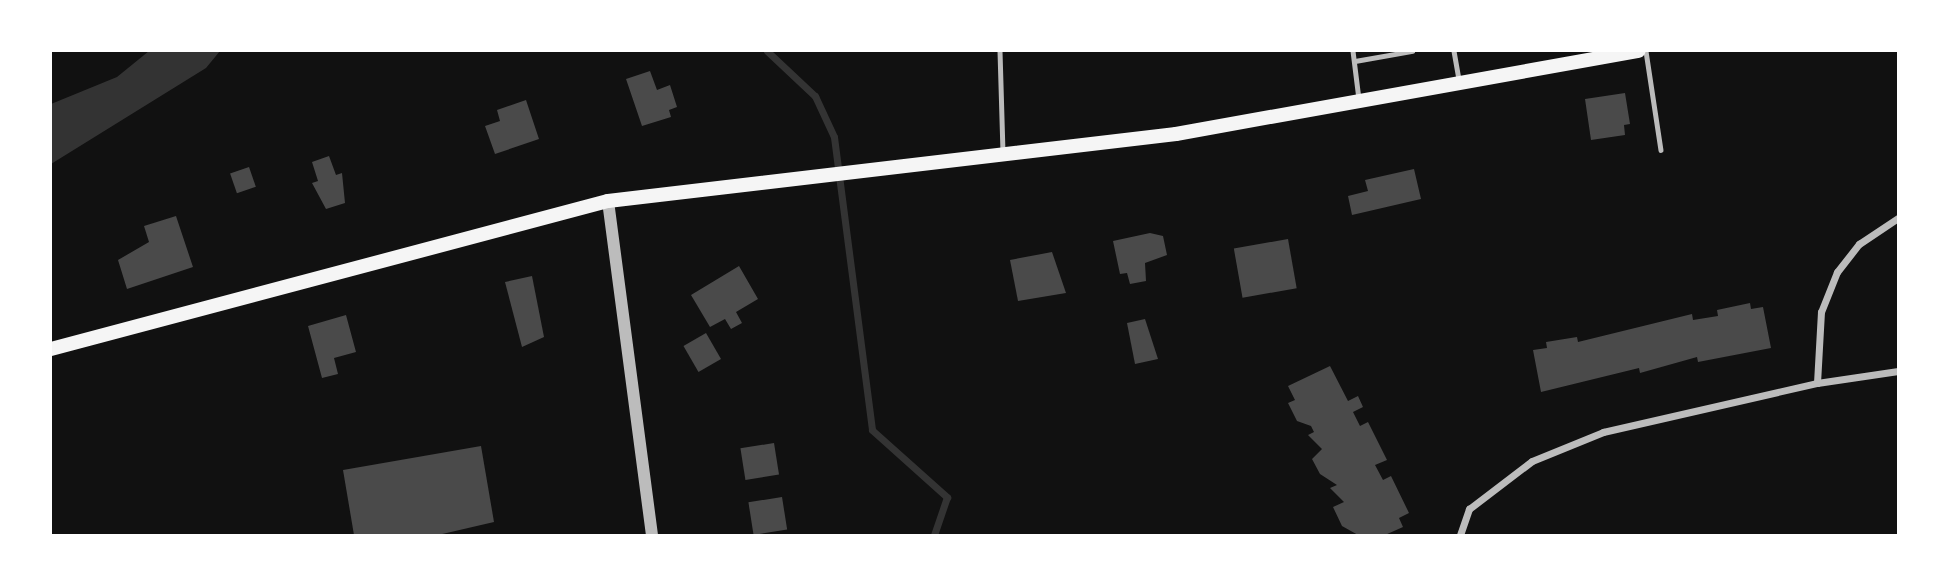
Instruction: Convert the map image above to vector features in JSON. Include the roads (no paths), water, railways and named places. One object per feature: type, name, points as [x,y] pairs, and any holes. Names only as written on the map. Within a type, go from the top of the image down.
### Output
[{"type":"main road","points":[[51,349],[608,201],[1176,134],[1459,79],[1639,51]]},
{"type":"street","points":[[608,201],[652,535]]},
{"type":"street","points":[[1817,383],[1821,312],[1837,272],[1860,244],[1898,218]]},
{"type":"street","points":[[1460,535],[1469,509],[1532,461],[1603,432],[1817,383],[1898,371]]},
{"type":"lane","points":[[1000,51],[1003,154]]},
{"type":"lane","points":[[1353,51],[1359,99]]},
{"type":"lane","points":[[1355,61],[1412,51]]},
{"type":"lane","points":[[1454,51],[1459,79]]},
{"type":"lane","points":[[1646,51],[1661,150]]},
{"type":"waterway","points":[[767,51],[815,96],[834,137],[872,430],[947,497],[934,535]]}]
